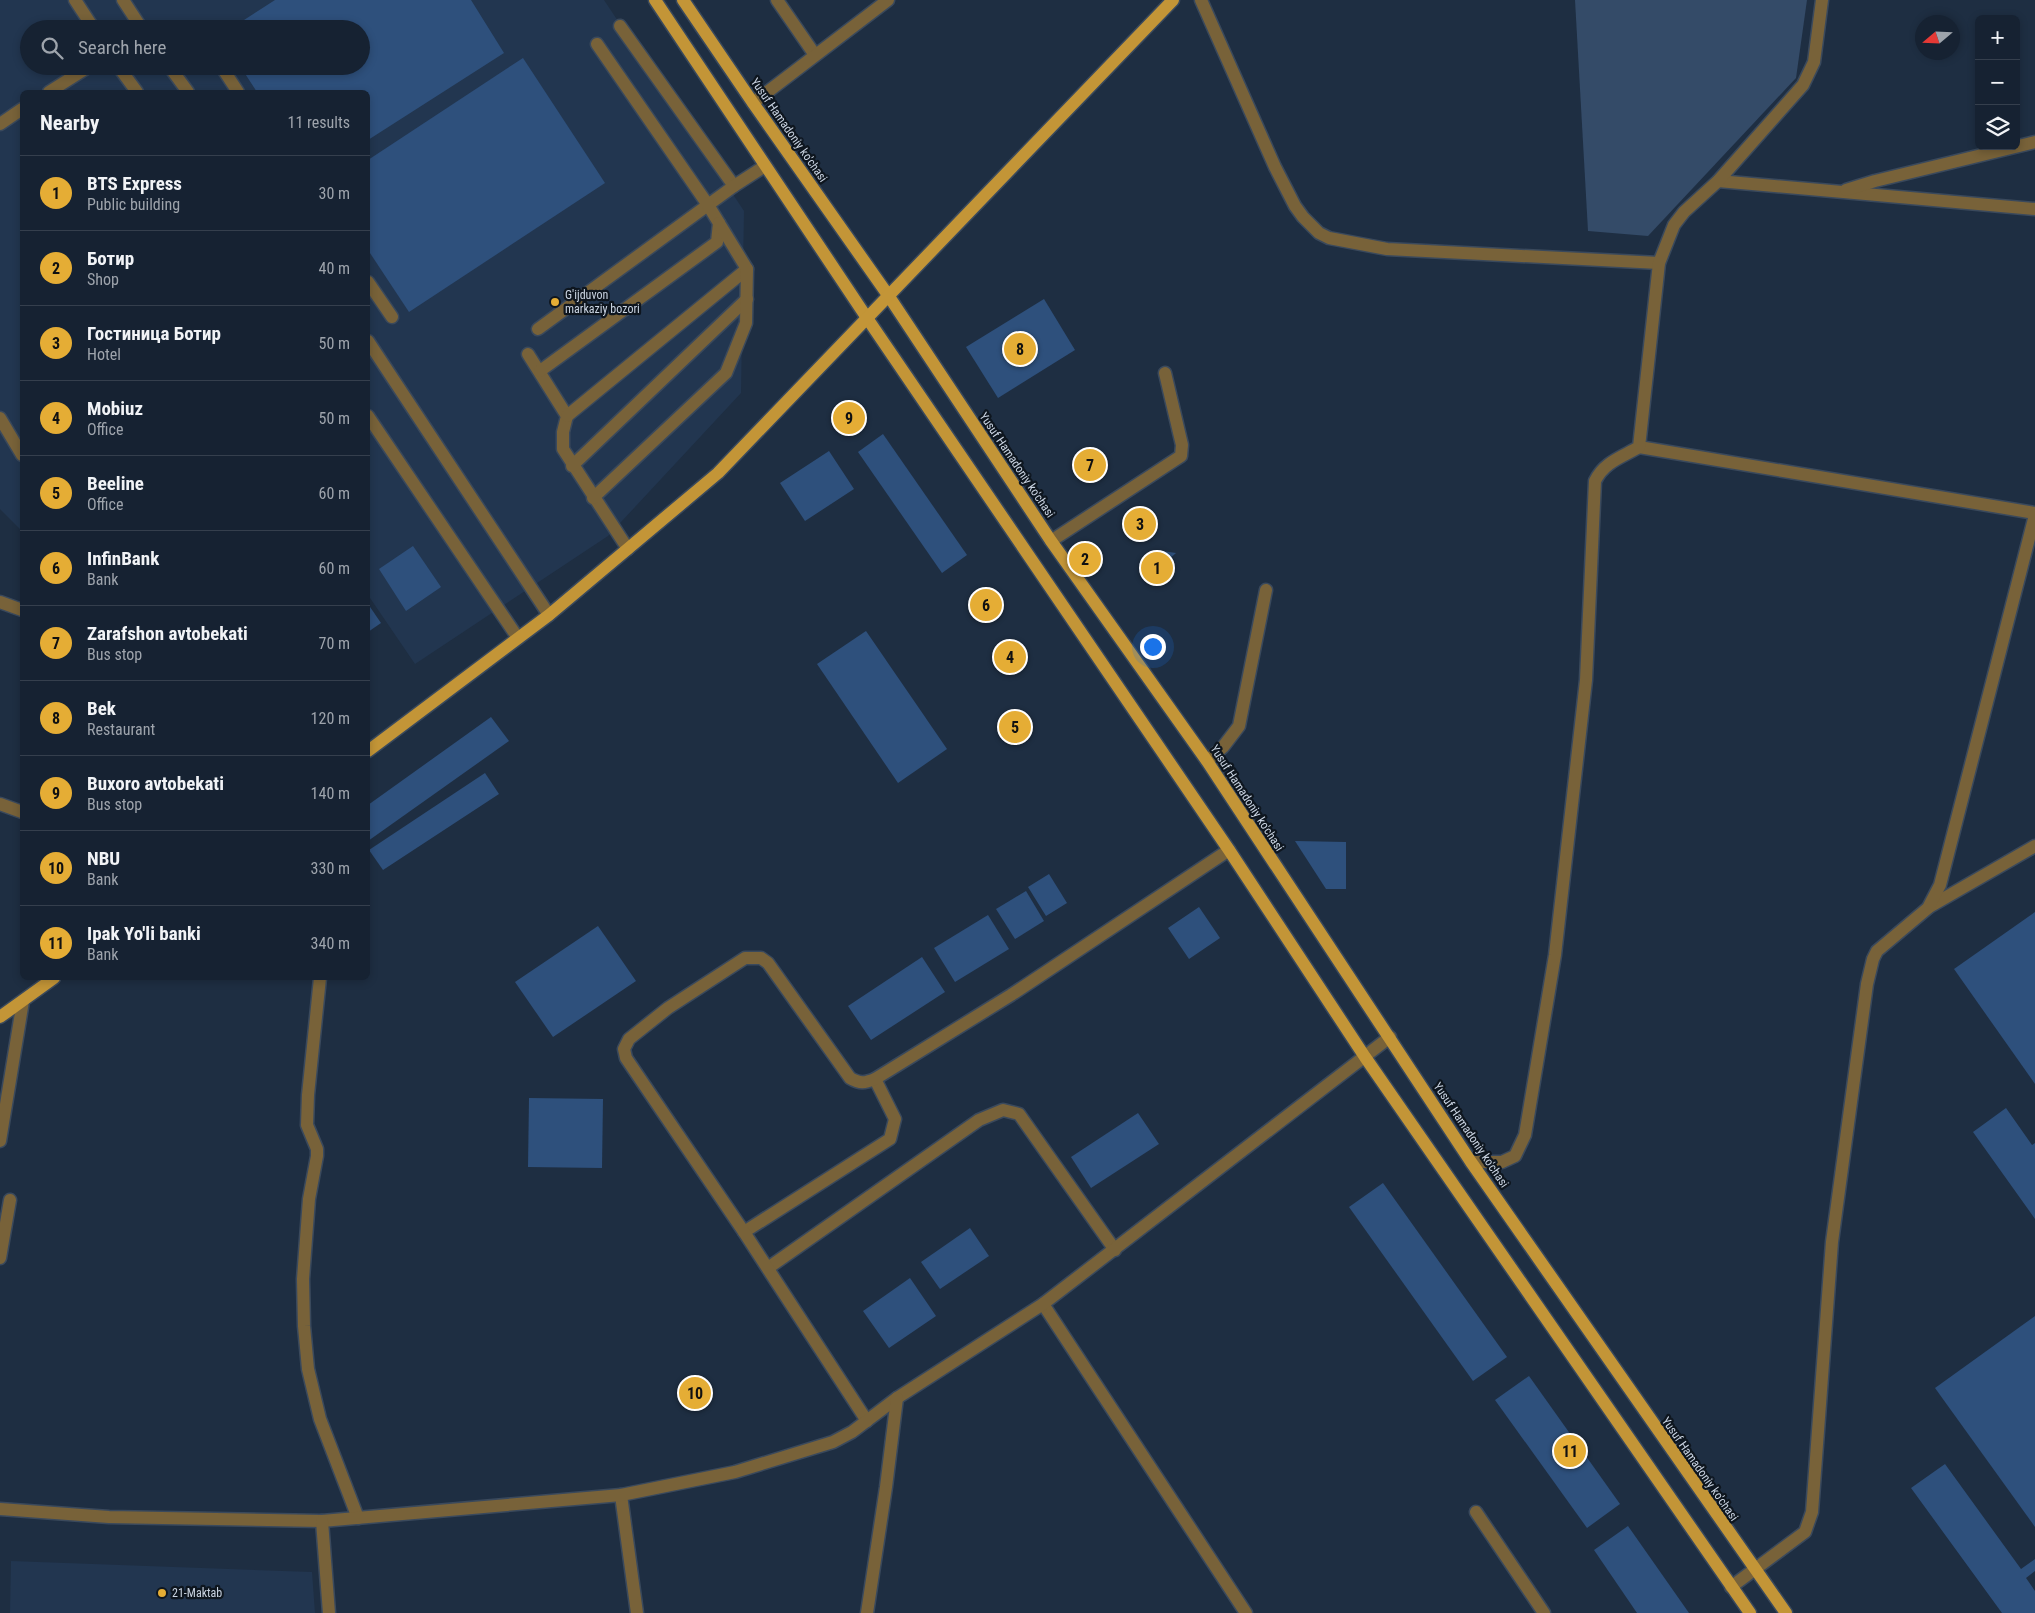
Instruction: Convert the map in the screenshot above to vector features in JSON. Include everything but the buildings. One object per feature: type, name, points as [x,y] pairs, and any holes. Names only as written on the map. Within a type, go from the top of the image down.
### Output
[{"type":"main road","points":[[654,0],[867,318],[1229,850],[1364,1057],[1750,1613]]},
{"type":"main road","name":"Yusuf Hamadoniy ko'chasi","points":[[683,0],[888,295],[1051,541],[1207,761],[1471,1162],[1753,1569],[1786,1613]]},
{"type":"main road","points":[[370,749],[549,615],[718,473],[1174,0]]},
{"type":"main road","points":[[0,1017],[51,980]]},
{"type":"street","points":[[75,0],[88,20]]},
{"type":"street","points":[[777,0],[815,55]]},
{"type":"street","points":[[753,103],[888,0]]},
{"type":"street","points":[[1201,0],[1291,198],[1302,217],[1318,233],[1329,238],[1387,249],[1659,263]]},
{"type":"street","points":[[1639,447],[1659,263],[1674,226],[1684,212],[1718,181],[1808,78],[1816,53],[1822,0]]},
{"type":"street","points":[[126,1],[137,20]]},
{"type":"street","points":[[620,26],[734,186]]},
{"type":"street","points":[[593,498],[726,373],[746,322],[747,269],[708,205],[597,44]]},
{"type":"street","points":[[52,90],[76,75]]},
{"type":"street","points":[[125,75],[136,90]]},
{"type":"street","points":[[176,75],[187,90]]},
{"type":"street","points":[[227,75],[237,90]]},
{"type":"street","points":[[0,124],[20,111]]},
{"type":"street","points":[[1840,192],[1875,181],[2035,142]]},
{"type":"street","points":[[538,329],[734,186],[765,166]]},
{"type":"street","points":[[1718,181],[2035,209]]},
{"type":"street","points":[[540,371],[717,242],[719,223]]},
{"type":"street","points":[[628,549],[572,466],[563,449],[563,432],[567,416],[747,269]]},
{"type":"street","points":[[370,285],[392,317]]},
{"type":"street","points":[[572,466],[746,299]]},
{"type":"street","points":[[370,348],[549,615]]},
{"type":"street","points":[[528,354],[567,416]]},
{"type":"street","points":[[1051,541],[1181,456],[1182,445],[1165,373]]},
{"type":"street","points":[[0,418],[20,451]]},
{"type":"street","points":[[370,419],[518,638]]},
{"type":"street","points":[[1471,1162],[1502,1162],[1515,1156],[1525,1135],[1554,954],[1586,680],[1595,481],[1600,471],[1606,465],[1639,447],[2035,514],[1945,870],[1928,908]]},
{"type":"street","points":[[1207,761],[1223,747],[1239,726],[1266,590]]},
{"type":"street","points":[[0,602],[20,609]]},
{"type":"street","points":[[0,804],[20,811]]},
{"type":"street","points":[[1731,1587],[1805,1532],[1810,1522],[1832,1242],[1867,984],[1873,960],[1877,951],[1928,908],[2035,846]]},
{"type":"street","points":[[867,1421],[768,1268],[626,1058],[624,1049],[629,1038],[668,1008],[745,958],[761,958],[768,963],[850,1078],[861,1083],[875,1079],[1010,995],[1229,850]]},
{"type":"street","points":[[320,980],[308,1095],[307,1125],[317,1149],[317,1156],[310,1199],[303,1279],[304,1326],[308,1369],[320,1419],[358,1518]]},
{"type":"street","points":[[0,1141],[23,1001]]},
{"type":"street","points":[[0,1509],[109,1517],[322,1521],[621,1495],[735,1472],[834,1442],[852,1432],[897,1398],[1043,1304],[1390,1037]]},
{"type":"street","points":[[744,1232],[890,1139],[894,1119],[875,1079]]},
{"type":"street","points":[[768,1268],[978,1120],[1003,1110],[1019,1114],[1115,1250]]},
{"type":"street","points":[[0,1258],[10,1200]]},
{"type":"street","points":[[1043,1304],[1246,1613]]},
{"type":"street","points":[[867,1613],[897,1398]]},
{"type":"street","points":[[621,1495],[637,1613]]},
{"type":"street","points":[[1476,1512],[1544,1613]]},
{"type":"street","points":[[322,1521],[329,1613]]},
{"type":"shaded area","name":"G'ijduvon markaziy bozori","points":[[0,0],[604,0],[744,211],[741,393],[608,536],[415,664],[370,598],[370,90],[20,90],[20,529],[0,509]]},
{"type":"shaded area","points":[[1575,0],[1807,0],[1796,78],[1648,236],[1588,231]]},
{"type":"shaded area","name":"21-Maktab","points":[[11,1561],[312,1572],[315,1613],[10,1613]]},
{"type":"place","name":"G'ijduvon markaziy bozori","points":[[555,302]]},
{"type":"place","name":"Bek","points":[[1020,349]]},
{"type":"place","name":"Buxoro avtobekati","points":[[849,418]]},
{"type":"place","name":"Zarafshon avtobekati","points":[[1090,465]]},
{"type":"place","name":"Гостиница Ботир","points":[[1140,524]]},
{"type":"place","name":"Ботир","points":[[1085,559]]},
{"type":"place","name":"BTS Express","points":[[1157,568]]},
{"type":"place","name":"InfinBank","points":[[986,605]]},
{"type":"place","name":"Mobiuz","points":[[1010,657]]},
{"type":"place","name":"Beeline","points":[[1015,727]]},
{"type":"place","name":"NBU","points":[[695,1393]]},
{"type":"place","name":"Ipak Yo'li banki","points":[[1570,1451]]},
{"type":"place","name":"21-Maktab","points":[[162,1593]]}]
